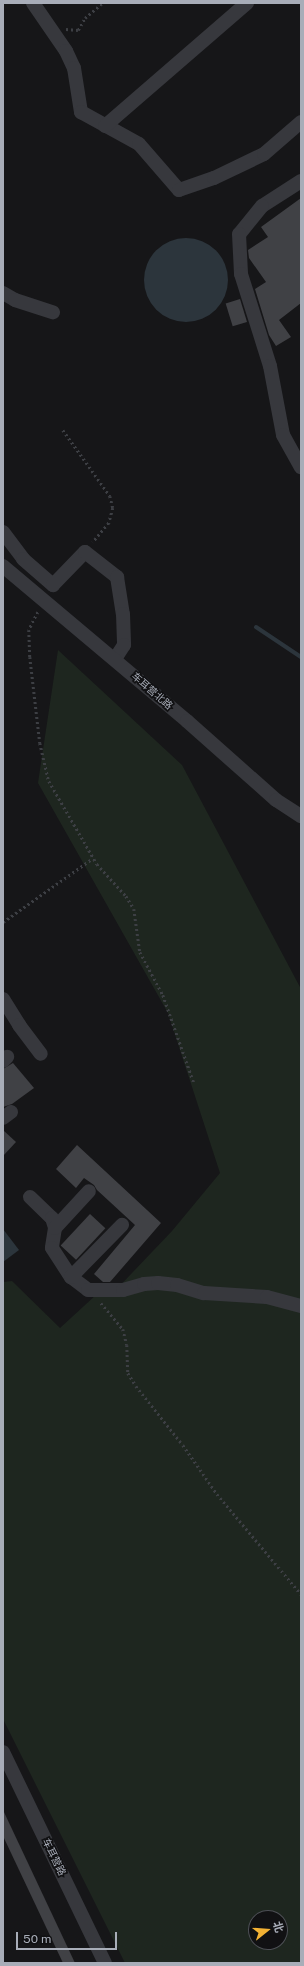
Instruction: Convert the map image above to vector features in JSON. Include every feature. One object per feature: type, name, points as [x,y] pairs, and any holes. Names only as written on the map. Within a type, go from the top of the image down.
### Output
[{"type":"street","points":[[34,3],[66,51],[74,68],[81,112],[139,144],[178,190],[214,178],[264,154],[301,122]]},
{"type":"street","points":[[105,126],[247,3]]},
{"type":"street","points":[[301,181],[262,206],[239,234],[241,274],[270,366],[283,435],[301,467]]},
{"type":"street","points":[[3,293],[15,300],[53,312]]},
{"type":"street","points":[[3,532],[23,559],[53,585],[85,552],[117,577],[123,614],[124,645],[115,659]]},
{"type":"street","name":"车耳营北路","points":[[3,566],[115,659],[276,800],[301,816]]},
{"type":"street","points":[[3,999],[19,1025],[41,1054]]},
{"type":"street","points":[[89,1191],[56,1228],[52,1248],[71,1277],[88,1290],[123,1290],[144,1284],[158,1283],[177,1285],[204,1293],[267,1297],[301,1306]]},
{"type":"street","points":[[30,1197],[52,1218],[56,1228]]},
{"type":"street","points":[[71,1277],[122,1225]]},
{"type":"street","name":"车耳营路","points":[[3,1752],[105,1963]]},
{"type":"path","points":[[50,27],[78,30],[85,18],[102,3]]},
{"type":"path","points":[[63,430],[110,496],[113,508],[109,523],[85,552]]},
{"type":"path","points":[[45,602],[35,615],[29,630],[30,656],[40,743],[49,781],[93,858],[126,896],[134,909],[140,952],[163,995],[194,1083]]},
{"type":"path","points":[[3,922],[93,858]]},
{"type":"path","points":[[88,1290],[108,1310],[123,1329],[127,1345],[128,1374],[136,1386],[183,1445],[217,1494],[301,1594]]},
{"type":"shaded area","points":[[186,238],[202,241],[216,250],[225,264],[228,280],[225,296],[216,310],[202,319],[186,322],[170,319],[156,310],[147,296],[144,280],[147,264],[156,250],[170,241]]},
{"type":"shaded area","points":[[58,650],[182,765],[301,989],[301,1963],[125,1963],[3,1719],[3,1282],[12,1281],[60,1328],[97,1294],[112,1294],[172,1231],[220,1173],[168,1013],[38,783]]},
{"type":"shaded area","points":[[3,1229],[19,1250],[3,1262]]},
{"type":"building","points":[[301,198],[301,303],[279,320],[291,337],[276,346],[269,335],[255,289],[266,282],[249,258],[248,250],[268,237],[261,227]]},
{"type":"building","points":[[240,299],[247,322],[233,326],[226,303]]},
{"type":"building","points":[[13,1063],[34,1088],[12,1104],[3,1107],[3,1069]]},
{"type":"building","points":[[3,1130],[16,1142],[3,1156]]},
{"type":"building","points":[[77,1145],[161,1223],[110,1282],[103,1282],[94,1274],[135,1225],[97,1190],[94,1185],[84,1178],[76,1188],[56,1169]]},
{"type":"building","points":[[90,1214],[105,1228],[76,1260],[61,1245]]},
{"type":"building","points":[[3,1810],[75,1963],[63,1963],[3,1836]]},
{"type":"waterway","points":[[256,627],[301,657]]}]
